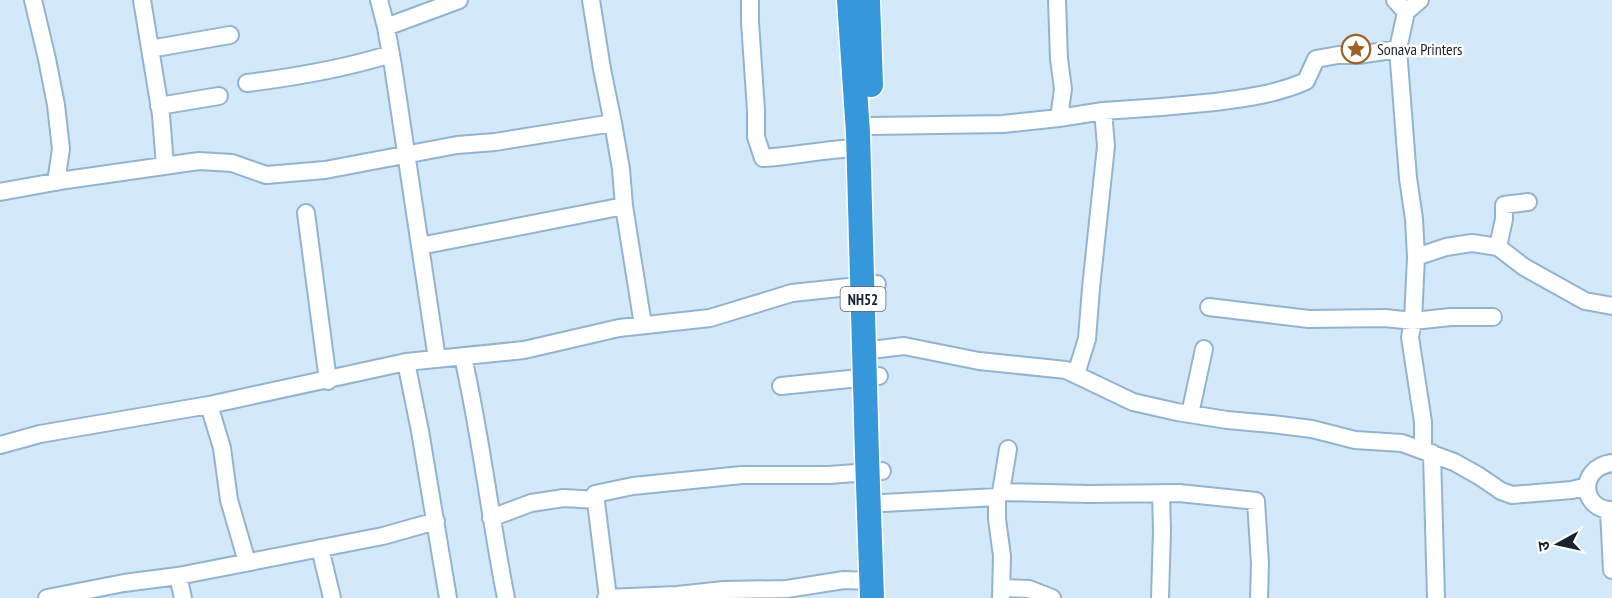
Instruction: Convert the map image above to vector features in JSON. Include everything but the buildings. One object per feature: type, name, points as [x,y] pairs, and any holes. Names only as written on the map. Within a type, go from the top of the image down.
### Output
[{"type":"highway","name":"NH52","points":[[849,0],[869,285],[875,471],[872,590]]},
{"type":"highway","name":"NH52","points":[[868,0],[872,126],[869,285]]},
{"type":"highway","name":"NH52","points":[[875,471],[883,503],[888,598]]},
{"type":"street","points":[[33,0],[52,82],[61,149],[56,182]]},
{"type":"street","points":[[142,0],[159,106],[165,166]]},
{"type":"street","points":[[379,0],[391,54],[437,359]]},
{"type":"street","points":[[386,27],[459,0]]},
{"type":"street","points":[[591,0],[602,69],[614,123],[624,206],[643,325]]},
{"type":"street","points":[[750,0],[756,137],[763,158],[859,148]]},
{"type":"street","points":[[1057,0],[1059,59],[1064,89],[1059,118]]},
{"type":"street","points":[[1420,0],[1400,6],[1398,50],[1416,257],[1410,337],[1428,452],[1437,598]]},
{"type":"street","points":[[150,49],[230,35]]},
{"type":"street","points":[[872,126],[1003,124],[1103,111],[1159,108],[1250,97],[1292,87],[1306,81],[1316,59],[1398,50]]},
{"type":"street","points":[[247,84],[327,72],[391,54]]},
{"type":"street","points":[[159,106],[219,96]]},
{"type":"street","points":[[1076,374],[1087,339],[1106,146],[1103,111]]},
{"type":"street","points":[[0,192],[200,161],[232,163],[266,175],[325,170],[457,144],[495,142],[614,123]]},
{"type":"street","points":[[1498,247],[1504,219],[1504,205],[1528,202]]},
{"type":"street","points":[[420,246],[624,206]]},
{"type":"street","points":[[306,213],[328,381]]},
{"type":"street","points":[[1416,257],[1446,247],[1472,243],[1498,247],[1524,267],[1585,301],[1612,306]]},
{"type":"street","points":[[0,446],[40,434],[209,405],[406,363],[524,350],[619,328],[710,318],[792,293],[869,285]]},
{"type":"street","points":[[1209,307],[1309,319],[1376,318],[1413,321],[1493,316]]},
{"type":"street","points":[[871,349],[904,346],[979,361],[1066,370],[1133,402],[1190,414],[1312,429],[1355,440],[1402,443],[1454,462],[1501,491],[1512,495],[1572,490],[1587,486]]},
{"type":"street","points":[[1190,414],[1204,349]]},
{"type":"street","points":[[463,357],[506,598]]},
{"type":"street","points":[[406,363],[420,431],[448,598]]},
{"type":"street","points":[[781,386],[872,377]]},
{"type":"street","points":[[209,405],[222,448],[229,500],[247,562]]},
{"type":"street","points":[[1008,449],[997,519],[1002,556],[1001,593],[1029,590],[1052,598]]},
{"type":"street","points":[[1612,463],[1595,469],[1589,477],[1587,486],[1588,495],[1593,502],[1600,508],[1610,510],[1612,570]]},
{"type":"street","points":[[872,590],[844,580],[787,589],[724,590],[607,598],[595,494],[645,485],[742,475],[829,476],[875,471]]},
{"type":"street","points":[[1160,598],[1161,493]]},
{"type":"street","points":[[883,503],[999,495],[1161,493],[1256,501],[1260,564],[1258,598]]},
{"type":"street","points":[[491,518],[531,503],[564,498],[596,500]]},
{"type":"street","points":[[47,598],[124,583],[178,576],[384,536],[436,521]]},
{"type":"street","points":[[320,548],[332,598]]},
{"type":"street","points":[[178,576],[183,598]]},
{"type":"place","name":"Sonava Printers","points":[[1356,49]]}]
